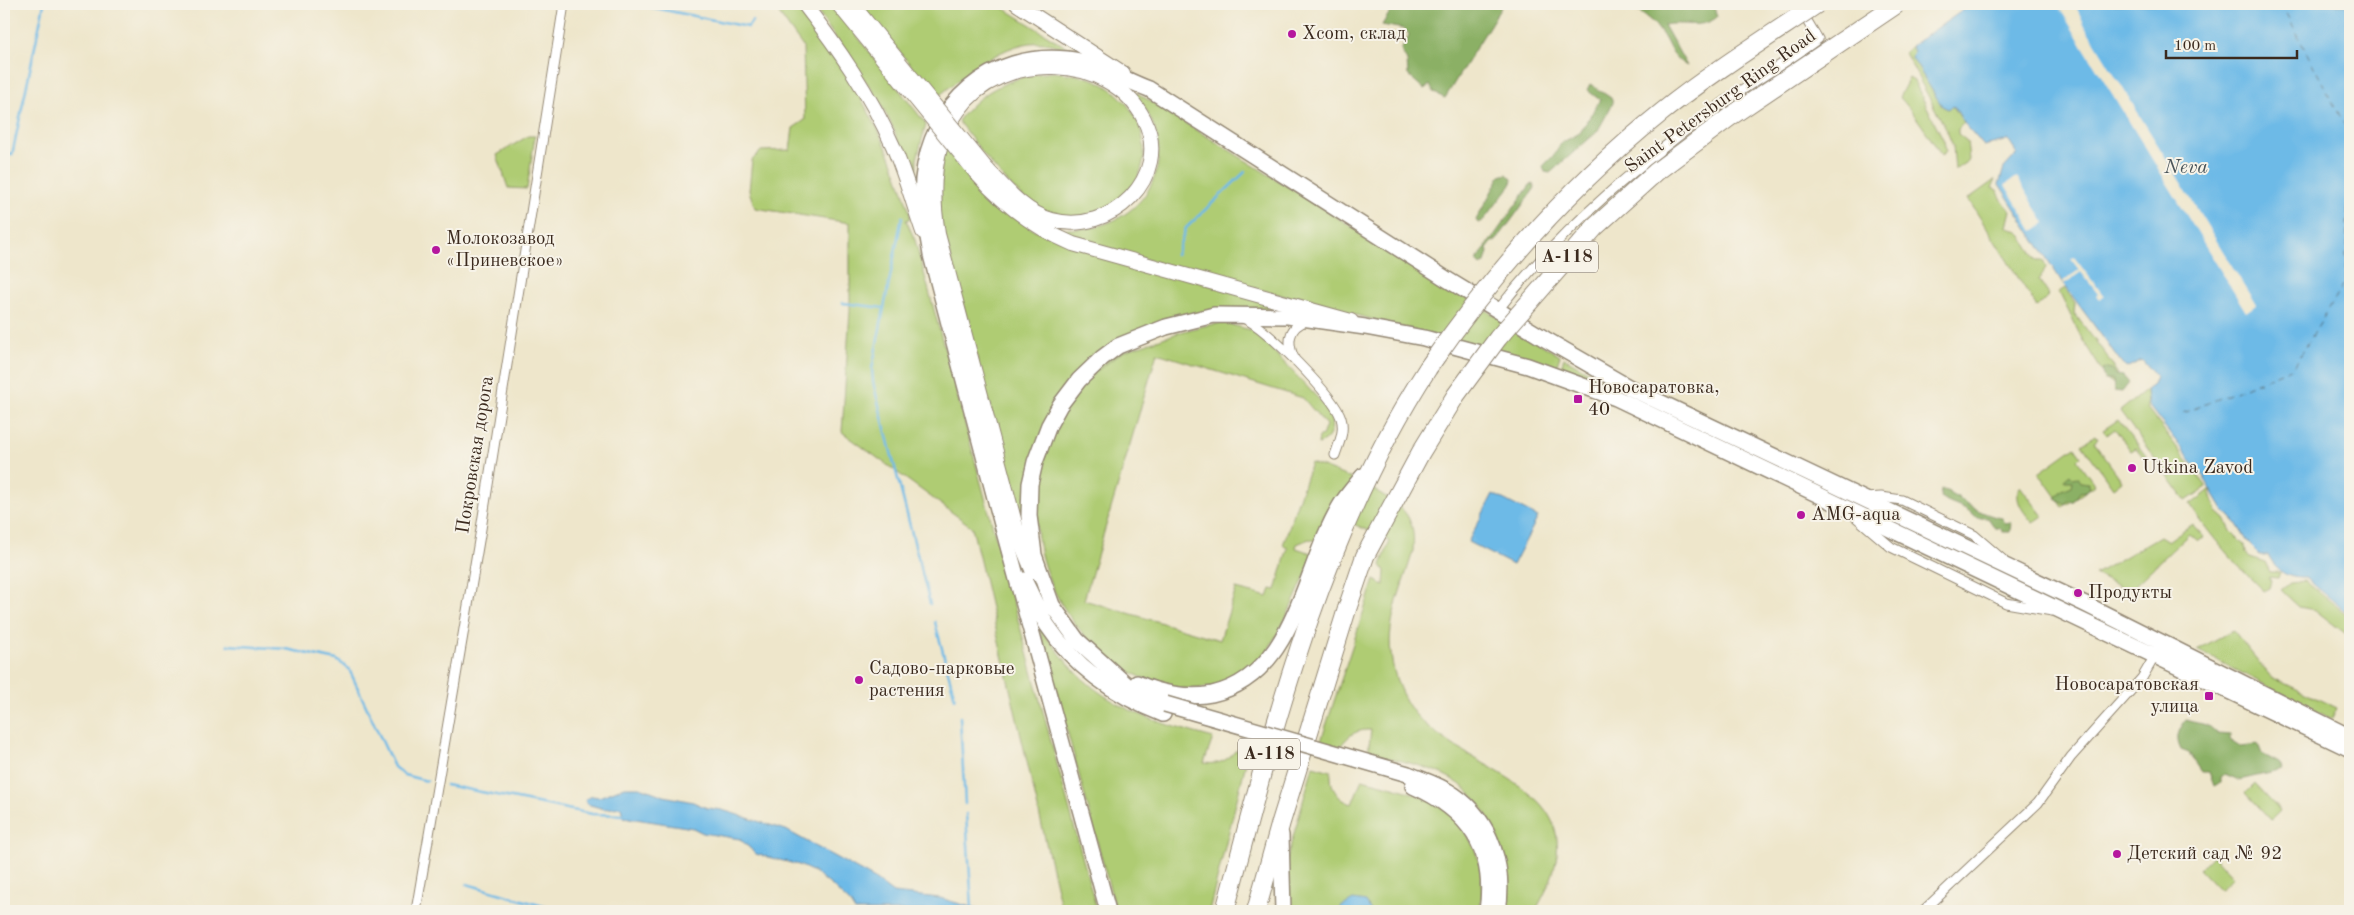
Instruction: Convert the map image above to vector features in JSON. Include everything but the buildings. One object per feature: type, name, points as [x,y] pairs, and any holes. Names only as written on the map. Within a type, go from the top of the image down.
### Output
[{"type":"highway","name":"Saint Petersburg Ring Road","points":[[1225,911],[1298,651],[1317,598],[1371,465],[1408,399],[1460,320],[1502,269],[1564,200],[1627,141],[1663,111],[1816,4]]},
{"type":"highway","name":"Saint Petersburg Ring Road","points":[[1256,911],[1281,822],[1365,556],[1421,452],[1456,395],[1498,338],[1595,227],[1656,172],[1723,122],[1897,4]]},
{"type":"main road","points":[[804,4],[857,79],[880,118],[899,162],[931,255],[1003,528],[1108,911]]},
{"type":"main road","points":[[838,4],[910,83]]},
{"type":"main road","points":[[852,4],[910,83],[1018,214],[1046,232],[1073,244],[1337,316],[1365,326]]},
{"type":"main road","points":[[1017,4],[1498,310],[1564,351],[1630,388],[1864,498],[2162,642],[2350,737]]},
{"type":"main road","points":[[931,255],[923,194],[929,148],[937,127],[949,108],[961,94],[974,84],[1004,67],[1020,62],[1051,58],[1087,62],[1149,89]]},
{"type":"main road","points":[[981,170],[1042,216],[1069,223],[1093,220],[1115,211],[1127,202],[1139,187],[1146,173],[1150,157],[1148,131],[1135,105],[1121,90],[1090,73],[1078,69],[1043,67],[1004,76],[981,89],[965,103],[948,128],[937,156],[934,192],[938,234],[1019,538],[1035,577],[1052,606],[1077,640],[1129,687],[1164,709]]},
{"type":"main road","points":[[1052,606],[1034,555],[1029,516],[1030,494],[1038,452],[1049,425],[1060,405],[1086,373],[1118,346],[1154,331],[1183,322],[1214,315],[1288,316],[1365,326],[1424,338],[1528,366],[1608,395],[1786,478],[1847,510],[2350,750]]},
{"type":"main road","points":[[1108,667],[1140,684],[1177,695],[1204,696],[1239,685],[1256,673],[1275,651],[1340,506],[1371,465]]},
{"type":"main road","points":[[1003,528],[1014,546],[1023,578],[1046,624],[1069,654],[1104,684],[1136,703],[1164,709],[1406,778],[1454,794],[1474,812],[1496,852],[1500,890],[1498,911]]},
{"type":"main road","points":[[1406,778],[1448,804],[1465,820],[1478,839],[1486,858],[1489,880],[1487,911]]},
{"type":"main road","points":[[1281,822],[1282,911]]},
{"type":"street","name":"Покровская дорога","points":[[416,911],[481,529],[564,4]]},
{"type":"street","points":[[1498,310],[1560,239],[1607,193],[1652,155],[1729,98],[1818,38],[1797,4]]},
{"type":"street","points":[[1233,315],[1258,325],[1294,359],[1336,406],[1343,426],[1335,455]]},
{"type":"street","points":[[1294,359],[1289,342],[1290,336],[1299,323],[1313,320]]},
{"type":"street","points":[[1923,911],[2038,803],[2071,758],[2142,678],[2162,642]]},
{"type":"green space","points":[[772,4],[796,4],[809,21],[846,74],[868,111],[887,149],[896,173],[910,213],[910,219],[906,220],[915,240],[1097,911],[1062,911],[972,527],[842,432],[850,311],[850,223],[755,208],[749,191],[752,160],[761,151],[790,150],[793,128],[805,120],[803,47]]},
{"type":"green space","points":[[812,4],[832,4],[926,124],[917,159],[916,180],[913,181],[894,130],[879,100]]},
{"type":"green space","points":[[860,4],[997,4],[1071,50],[1045,43],[1030,43],[1016,46],[1001,52],[973,69],[937,97]]},
{"type":"green space","points":[[1395,4],[1503,4],[1445,98],[1434,93],[1430,85],[1424,89],[1408,75],[1407,61],[1401,50],[1409,34],[1404,29],[1382,25]]},
{"type":"green space","points":[[1625,4],[1637,4],[1647,12],[1655,4],[1713,4],[1717,17],[1705,23],[1664,25],[1687,66],[1673,54],[1663,35],[1652,22]]},
{"type":"green space","points":[[1911,46],[1914,51],[1912,58],[1942,106],[1948,109],[1953,106],[1964,123],[1958,129],[1958,134],[1967,141],[1969,160],[1955,170],[1953,146],[1946,129],[1905,53]]},
{"type":"green space","points":[[1054,72],[1082,76],[1102,83],[1120,97],[1131,109],[1138,123],[1143,138],[1142,168],[1136,181],[1117,203],[1108,209],[1080,216],[1066,217],[1057,216],[1038,208],[1012,187],[1000,174],[958,121],[977,100],[988,92],[1026,76]]},
{"type":"green space","points":[[1909,78],[1914,81],[1944,141],[1946,152],[1941,156],[1922,125],[1899,97]]},
{"type":"green space","points":[[1590,84],[1611,98],[1613,103],[1597,132],[1550,173],[1545,172],[1543,166],[1553,156],[1561,143],[1580,133],[1600,100],[1587,90]]},
{"type":"green space","points":[[1137,93],[1560,356],[1556,368],[1092,245],[1057,230],[1058,228],[1087,228],[1112,221],[1133,208],[1148,190],[1157,169],[1158,145],[1151,120],[1135,95]]},
{"type":"green space","points":[[528,136],[535,136],[527,189],[508,188],[497,155]]},
{"type":"green space","points":[[945,146],[983,188],[1032,229],[1283,308],[1162,322],[1055,402],[1024,523],[1021,524],[939,214],[942,160]]},
{"type":"green space","points":[[1507,174],[1512,179],[1511,185],[1483,221],[1478,223],[1476,220],[1500,176]]},
{"type":"green space","points":[[1996,179],[1992,188],[1997,190],[2004,204],[2011,210],[2007,227],[2020,233],[2037,261],[2043,261],[2046,267],[2039,280],[2049,295],[2037,307],[1968,199]]},
{"type":"green space","points":[[1534,184],[1535,188],[1496,241],[1493,241],[1487,249],[1485,263],[1480,265],[1476,261],[1530,185]]},
{"type":"green space","points":[[2065,288],[2075,303],[2074,313],[2113,364],[2120,385],[2109,382],[2082,339],[2059,292]]},
{"type":"green space","points":[[1224,323],[1251,330],[1258,335],[1329,410],[1331,421],[1330,435],[1318,444],[1319,437],[1322,436],[1326,425],[1303,398],[1157,353],[1084,600],[1220,640],[1236,589],[1268,597],[1271,589],[1276,590],[1288,547],[1283,545],[1311,463],[1364,485],[1391,500],[1408,517],[1413,538],[1413,551],[1393,615],[1391,628],[1391,654],[1398,683],[1406,701],[1425,724],[1452,744],[1532,795],[1549,816],[1557,840],[1553,872],[1535,911],[1505,911],[1507,875],[1498,838],[1479,804],[1466,790],[1452,779],[1433,770],[1368,753],[1371,730],[1353,734],[1340,747],[1321,741],[1374,580],[1384,585],[1385,571],[1381,565],[1390,541],[1330,513],[1317,541],[1309,539],[1297,544],[1296,548],[1314,554],[1289,611],[1265,655],[1260,662],[1242,675],[1218,687],[1177,688],[1153,682],[1129,671],[1108,657],[1088,639],[1071,619],[1057,597],[1047,574],[1039,544],[1036,514],[1039,482],[1046,452],[1058,422],[1075,396],[1095,373],[1119,354],[1187,330]]},
{"type":"green space","points":[[1564,358],[1615,387],[1613,390],[1560,369]]},
{"type":"green space","points":[[2103,368],[2112,370],[2115,375],[2123,376],[2129,383],[2122,392],[2114,391],[2113,380],[2105,380],[2102,373]]},
{"type":"green space","points":[[2146,390],[2147,408],[2207,487],[2186,501],[2120,411]]},
{"type":"green space","points":[[2118,420],[2146,456],[2144,458],[2136,448],[2131,451],[2115,429],[2107,435],[2103,430]]},
{"type":"green space","points":[[2095,435],[2098,439],[2094,442],[2122,481],[2113,488],[2082,444]]},
{"type":"green space","points":[[2075,447],[2081,456],[2077,460],[2095,485],[2063,507],[2039,473]]},
{"type":"green space","points":[[2070,474],[2073,478],[2078,477],[2081,482],[2088,483],[2090,487],[2087,491],[2080,492],[2074,501],[2067,501],[2066,504],[2055,498],[2062,490],[2072,486],[2073,481],[2065,481],[2064,479]]},
{"type":"green space","points":[[2020,486],[2043,516],[2033,523],[2020,506],[2018,491]]},
{"type":"green space","points":[[1941,489],[1949,492],[1951,495],[1958,496],[1978,510],[1991,516],[2002,518],[2005,523],[2011,522],[2010,532],[2003,532],[2000,528],[1995,528],[1988,518],[1977,518],[1964,508],[1940,497]]},
{"type":"green space","points":[[2210,490],[2217,512],[2225,519],[2231,531],[2245,545],[2246,553],[2250,557],[2265,562],[2270,572],[2280,572],[2278,578],[2268,577],[2271,581],[2269,588],[2263,591],[2242,570],[2215,540],[2190,505]]},
{"type":"green space","points":[[2192,524],[2204,537],[2198,540],[2190,533],[2133,587],[2126,590],[2095,574],[2160,536],[2168,541]]},
{"type":"green space","points":[[2305,581],[2350,617],[2350,637],[2315,610],[2299,607],[2281,590],[2290,583]]},
{"type":"green space","points":[[1039,627],[1076,672],[1090,685],[1118,704],[1148,718],[1213,738],[1204,763],[1222,761],[1236,750],[1248,755],[1209,911],[1116,911]]},
{"type":"green space","points":[[2233,630],[2271,677],[2337,708],[2332,719],[2197,650]]},
{"type":"green space","points":[[2186,720],[2209,726],[2218,734],[2230,735],[2230,739],[2241,746],[2258,744],[2262,754],[2281,764],[2283,770],[2239,780],[2225,774],[2221,777],[2221,782],[2214,786],[2209,772],[2202,772],[2189,753],[2181,750],[2179,746],[2178,735]]},
{"type":"green space","points":[[1313,766],[1331,771],[1335,792],[1346,802],[1352,804],[1362,779],[1414,794],[1431,801],[1445,810],[1457,821],[1474,848],[1482,880],[1482,896],[1479,911],[1288,911],[1286,862]]},
{"type":"green space","points":[[2255,784],[2280,811],[2271,820],[2246,793]]},
{"type":"green space","points":[[2213,856],[2233,878],[2220,890],[2200,869]]},
{"type":"water","name":"Neva","points":[[1972,4],[2350,4],[2350,615],[2306,578],[2294,577],[2283,573],[2274,565],[2268,555],[2260,555],[2249,544],[2236,523],[2223,509],[2203,476],[2148,405],[2146,390],[2153,385],[2156,377],[2142,360],[2126,368],[2121,362],[2062,282],[1999,184],[2004,168],[2017,154],[2008,140],[1984,146],[1964,123],[1954,106],[1948,109],[1942,106],[1912,58],[1914,51],[1911,46]]},
{"type":"water","points":[[1493,494],[1538,517],[1513,565],[1468,542]]},
{"type":"water","points":[[625,787],[640,787],[664,796],[693,802],[707,808],[722,810],[786,830],[873,878],[893,893],[940,898],[984,911],[855,911],[850,903],[831,885],[812,871],[799,865],[756,854],[740,839],[703,833],[693,828],[623,817],[621,807],[604,809],[587,804],[585,800],[592,796],[599,797]]},
{"type":"water","points":[[1353,900],[1366,902],[1371,911],[1340,911],[1341,907]]},
{"type":"pier","points":[[2057,4],[2075,4],[2086,28],[2256,305],[2246,312]]},
{"type":"pier","points":[[2017,177],[2045,223],[2033,231],[2005,185]]},
{"type":"pier","points":[[2074,257],[2104,296],[2099,300],[2096,296],[2098,294],[2081,272],[2064,284],[2062,282],[2079,270],[2071,259]]},
{"type":"waterway","points":[[4,154],[12,155],[44,4]]},
{"type":"waterway","points":[[635,4],[748,27],[752,21]]},
{"type":"waterway","points":[[4,194],[8,171]]},
{"type":"waterway","points":[[1176,255],[1186,228],[1245,172]]},
{"type":"waterway","points":[[902,217],[872,369],[873,382],[930,604]]},
{"type":"waterway","points":[[843,303],[884,308]]},
{"type":"waterway","points":[[935,622],[955,698]]},
{"type":"waterway","points":[[228,645],[286,649],[337,660],[349,669],[394,767],[404,775],[427,781]]},
{"type":"waterway","points":[[960,717],[965,804]]},
{"type":"waterway","points":[[446,785],[592,814],[624,815]]},
{"type":"waterway","points":[[966,814],[972,907]]},
{"type":"waterway","points":[[467,884],[560,911]]},
{"type":"ferry route","points":[[2281,4],[2350,135]]},
{"type":"ferry route","points":[[2184,413],[2293,368],[2345,282],[2350,137]]},
{"type":"place","name":"Xсom, склад","points":[[1292,34]]},
{"type":"place","name":"Молокозавод «Приневское»","points":[[436,250]]},
{"type":"place","name":"Новосаратовка, 40","points":[[1578,399]]},
{"type":"place","name":"Utkina Zavod","points":[[2132,468]]},
{"type":"place","name":"AMG-aqua","points":[[1801,515]]},
{"type":"place","name":"Продукты","points":[[2078,593]]},
{"type":"place","name":"Садово-парковые растения","points":[[859,680]]},
{"type":"place","name":"Новосаратовская улица","points":[[2209,696]]},
{"type":"place","name":"Детский сад № 92","points":[[2117,854]]}]
